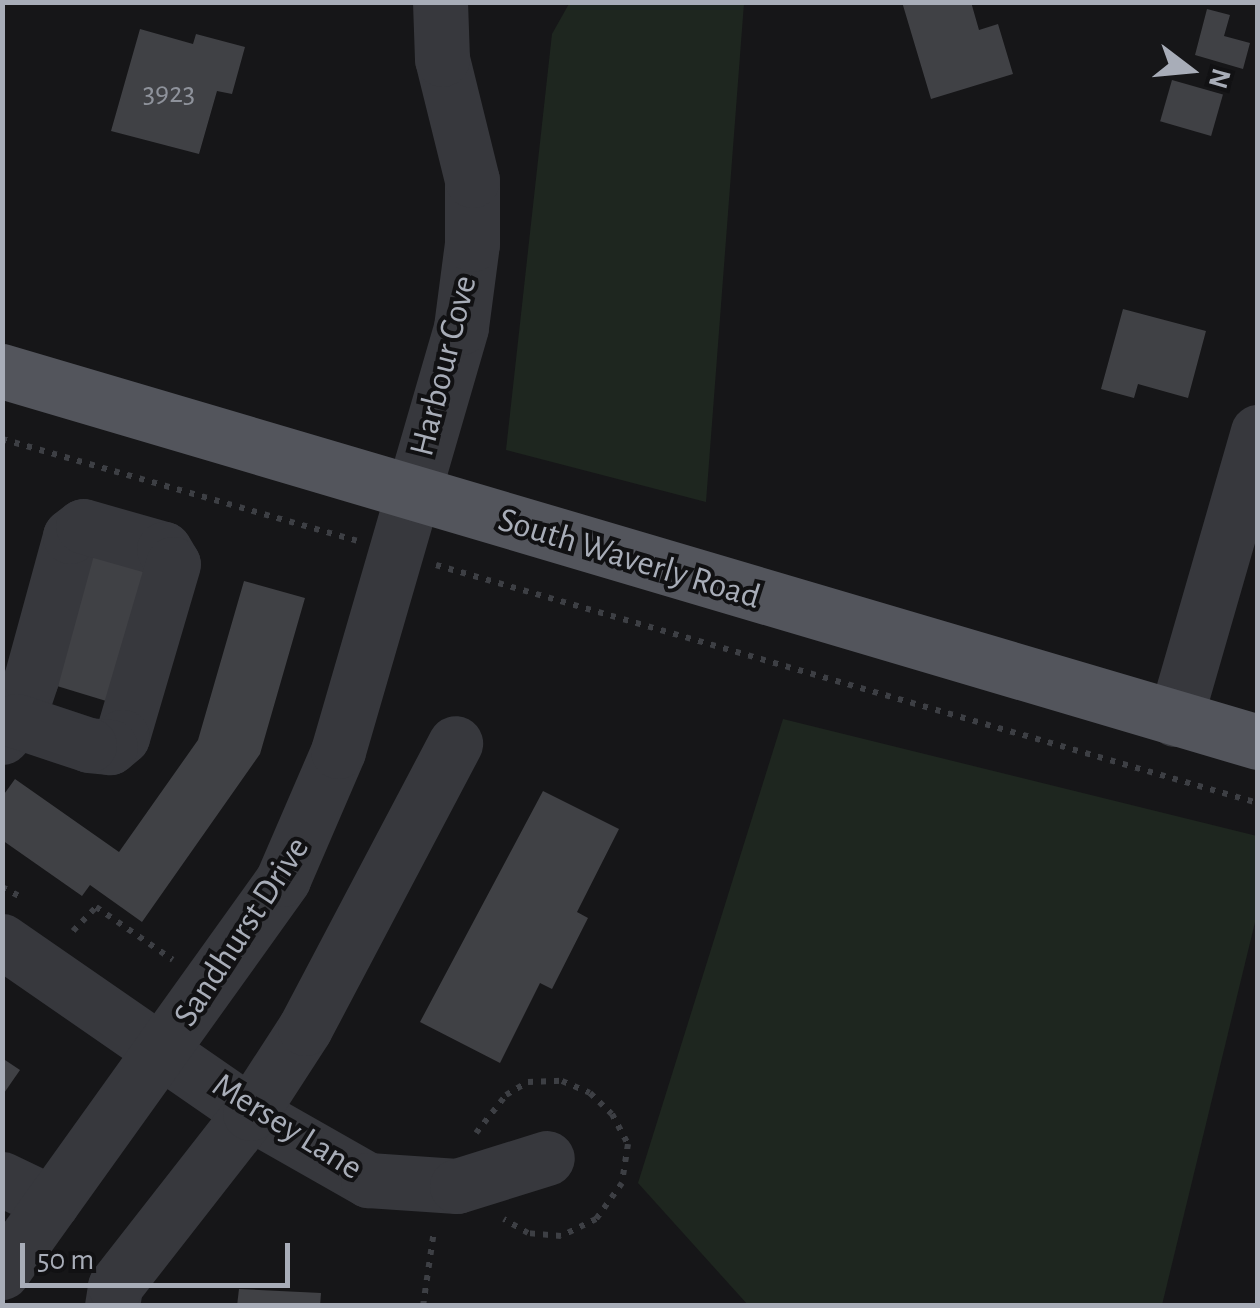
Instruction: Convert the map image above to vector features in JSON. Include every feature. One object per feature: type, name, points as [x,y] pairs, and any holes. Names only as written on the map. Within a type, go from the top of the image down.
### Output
[{"type":"main road","name":"South Waverly Road","points":[[2,370],[1258,742]]},
{"type":"street","name":"Harbour Cove","points":[[413,492],[460,327],[472,244],[472,180],[442,58],[440,2]]},
{"type":"street","points":[[1176,718],[1258,432]]},
{"type":"street","name":"Sandhurst Drive","points":[[2,1272],[165,1052],[283,879],[312,823],[413,492]]},
{"type":"street","points":[[112,1306],[115,1286],[250,1113],[305,1028],[455,743]]},
{"type":"street","name":"Mersey Lane","points":[[2,941],[250,1113],[368,1180],[458,1186],[547,1158]]},
{"type":"street","points":[[2,1178],[52,1203]]},
{"type":"path","points":[[2,439],[1258,803]]},
{"type":"path","points":[[73,931],[96,907],[174,961]]},
{"type":"path","points":[[423,1306],[434,1231]]},
{"type":"shaded area","points":[[570,2],[744,3],[706,502],[506,450],[552,34]]},
{"type":"shaded area","points":[[783,719],[1257,836],[1257,914],[1162,1305],[748,1305],[638,1183]]},
{"type":"building","points":[[902,2],[971,2],[979,30],[998,24],[1013,74],[931,99]]},
{"type":"building","points":[[1207,9],[1230,15],[1224,36],[1250,43],[1243,69],[1195,55]]},
{"type":"building","points":[[140,29],[193,44],[196,34],[245,47],[232,94],[217,91],[199,154],[111,131]]},
{"type":"building","points":[[1172,80],[1223,95],[1211,136],[1160,121]]},
{"type":"building","points":[[1123,309],[1206,331],[1188,398],[1138,384],[1134,398],[1101,389]]},
{"type":"building","points":[[89,540],[153,560],[110,702],[45,682]]},
{"type":"building","points":[[244,581],[305,598],[260,754],[142,922],[90,885],[82,896],[2,840],[2,797],[15,779],[119,852],[198,740]]},
{"type":"building","points":[[543,791],[619,829],[577,912],[588,918],[552,989],[540,983],[500,1063],[420,1022]]},
{"type":"building","points":[[2,1058],[20,1070],[2,1096]]},
{"type":"building","points":[[239,1289],[321,1293],[320,1306],[237,1306]]}]
